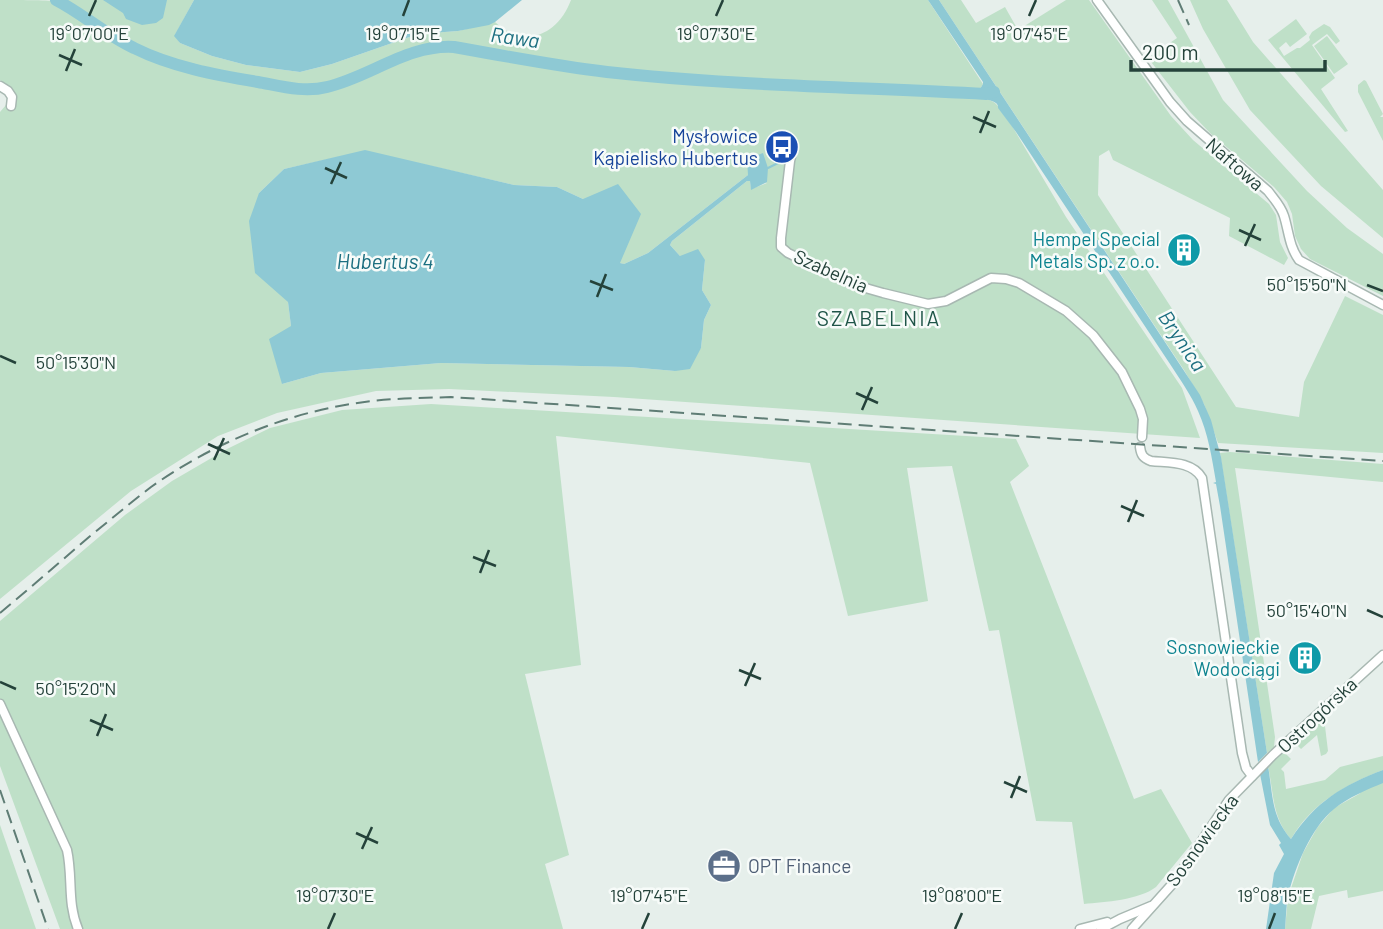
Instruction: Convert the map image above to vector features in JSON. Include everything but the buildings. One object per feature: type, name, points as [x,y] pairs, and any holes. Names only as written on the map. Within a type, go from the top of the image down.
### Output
[{"type":"street","name":"Naftowa","points":[[1097,0],[1170,102],[1187,121],[1268,191],[1277,202],[1284,216],[1293,251],[1299,260],[1383,305]]},
{"type":"street","points":[[0,86],[12,97],[10,106]]},
{"type":"street","name":"Szabelnia","points":[[793,148],[781,238],[781,247],[788,253],[855,285],[928,303],[946,301],[991,278],[1019,283],[1066,312],[1093,335],[1122,372],[1140,409],[1143,419],[1142,437]]},
{"type":"street","points":[[1140,447],[1145,458],[1193,467],[1202,478],[1242,753],[1246,768],[1253,774]]},
{"type":"street","name":"Ostrogórska","points":[[1253,774],[1383,654]]},
{"type":"street","points":[[0,704],[67,850],[71,902],[78,929]]},
{"type":"street","name":"Sosnowiecka","points":[[1132,929],[1175,881],[1229,800],[1253,774]]},
{"type":"street","name":"Sosnowiecka","points":[[1101,929],[1154,905]]},
{"type":"street","points":[[1080,929],[1120,919]]},
{"type":"green space","points":[[0,0],[35,0],[53,1],[64,6],[117,42],[139,54],[176,68],[260,86],[299,91],[331,88],[419,54],[457,50],[605,74],[985,98],[997,105],[1012,126],[1066,217],[1182,388],[1200,438],[614,397],[449,389],[376,391],[277,413],[218,436],[131,491],[0,599],[0,112],[13,89],[0,80]],"holes":[[[365,151],[514,185],[557,187],[583,199],[619,263],[624,264],[648,253],[748,175],[767,183],[751,189],[750,180],[747,181],[670,245],[680,256],[705,260],[702,290],[711,305],[704,320],[701,348],[675,371],[629,367],[441,363],[321,373],[282,384],[291,326],[288,302],[259,193],[284,169]]]},
{"type":"green space","points":[[61,0],[194,0],[175,35],[180,43],[212,56],[246,65],[300,72],[332,64],[418,34],[458,31],[495,22],[506,31],[517,35],[539,35],[558,22],[571,0],[928,0],[983,84],[980,89],[965,91],[703,78],[588,68],[466,47],[436,46],[404,54],[328,85],[294,87],[211,71],[163,58],[124,40]]},
{"type":"green space","points":[[939,0],[961,0],[976,23],[1005,7],[1018,30],[1066,0],[1089,0],[1171,116],[1193,140],[1269,204],[1276,215],[1280,242],[1288,258],[1284,265],[1229,236],[1230,218],[1113,160],[1109,150],[1099,156],[1098,195],[1236,407],[1299,417],[1304,382],[1345,296],[1383,315],[1383,453],[1218,443],[1204,404],[1184,370]]},
{"type":"green space","points":[[1152,0],[1168,0],[1223,100],[1307,191],[1347,228],[1383,254],[1383,296],[1310,259],[1295,236],[1292,214],[1287,202],[1274,187],[1210,133],[1190,112],[1148,58],[1177,38]]},
{"type":"green space","points":[[1190,0],[1227,0],[1253,42],[1383,190],[1383,238],[1321,186],[1250,110],[1203,29]]},
{"type":"green space","points":[[1296,19],[1307,34],[1290,47],[1286,42],[1279,48],[1284,56],[1310,40],[1312,32],[1324,24],[1330,27],[1340,41],[1336,44],[1327,34],[1312,45],[1335,78],[1321,89],[1348,131],[1345,132],[1268,40]]},
{"type":"green space","points":[[1327,36],[1348,64],[1334,74],[1314,46]]},
{"type":"green space","points":[[1364,80],[1383,114],[1380,117],[1383,117],[1383,141],[1358,92],[1358,85]]},
{"type":"green space","points":[[431,404],[1016,439],[1029,466],[1010,482],[1134,799],[1161,789],[1192,843],[1156,887],[1149,891],[1122,900],[1084,904],[1072,822],[1036,821],[999,630],[989,631],[952,466],[907,468],[928,601],[848,616],[810,463],[556,436],[581,665],[525,674],[569,855],[545,864],[563,929],[60,929],[0,766],[0,621],[125,515],[172,481],[227,449],[270,428],[342,410]]},
{"type":"green space","points":[[1220,453],[1383,464],[1383,482],[1235,468],[1275,737],[1274,747],[1267,753]]},
{"type":"green space","points":[[1322,716],[1328,751],[1321,756],[1317,735],[1301,749],[1293,741]]},
{"type":"green space","points":[[1280,753],[1291,759],[1281,769],[1284,772],[1286,789],[1325,780],[1340,767],[1383,756],[1383,770],[1343,789],[1319,805],[1291,839],[1277,814],[1268,766]]},
{"type":"green space","points":[[1383,774],[1383,891],[1348,898],[1347,890],[1319,896],[1311,929],[1285,929],[1288,897],[1303,853],[1317,828],[1334,808],[1359,794]]},
{"type":"green space","points":[[0,825],[36,929],[0,929]]},
{"type":"water","points":[[103,0],[167,0],[163,18],[156,23],[142,25],[126,19],[123,13]]},
{"type":"water","points":[[194,0],[522,0],[489,25],[418,34],[332,64],[300,72],[246,65],[212,56],[180,43],[174,36]]},
{"type":"water","points":[[928,0],[939,0],[1200,395],[1211,420],[1221,457],[1267,753],[1258,762],[1220,506],[1216,484],[1213,483],[1216,482],[1207,437],[1198,411],[1172,367],[997,104],[986,99],[990,93],[980,89],[983,82]]},
{"type":"water","name":"Hubertus 4","points":[[365,150],[514,185],[557,187],[583,199],[618,184],[641,214],[620,263],[624,264],[648,253],[748,175],[747,159],[763,153],[768,168],[767,182],[751,190],[750,181],[747,181],[670,245],[680,256],[698,249],[705,260],[702,290],[711,305],[704,320],[701,348],[690,369],[675,371],[629,367],[441,363],[321,373],[282,384],[269,339],[291,326],[288,302],[255,273],[249,221],[259,193],[284,169]]},
{"type":"water","points":[[1268,766],[1276,813],[1291,839],[1310,815],[1331,796],[1383,770],[1383,783],[1339,805],[1311,837],[1291,885],[1285,929],[1266,929],[1274,873],[1284,854],[1270,825],[1260,774]]},
{"type":"waterway","name":"Rawa","points":[[56,0],[124,43],[149,55],[210,73],[301,89],[327,87],[405,56],[437,47],[454,47],[569,67],[654,77],[796,86],[986,94],[994,92]]},
{"type":"waterway","points":[[768,168],[780,162]]},
{"type":"railway","points":[[1178,0],[1189,25]]},
{"type":"railway","points":[[0,613],[143,493],[202,455],[284,420],[342,405],[372,401],[451,397],[1383,461]]},
{"type":"railway","points":[[0,790],[48,929]]},
{"type":"place","name":"Mysłowice Kąpielisko Hubertus","points":[[782,147]]},
{"type":"place","name":"Hempel Special Metals Sp. z o.o.","points":[[1184,250]]},
{"type":"place","name":"Sosnowieckie Wodociągi","points":[[1305,658]]},
{"type":"place","name":"OPT Finance","points":[[724,866]]},
{"type":"district","name":"SZABELNIA","points":[[879,319]]},
{"type":"water label","name":"Brynica","points":[[1182,341]]}]
